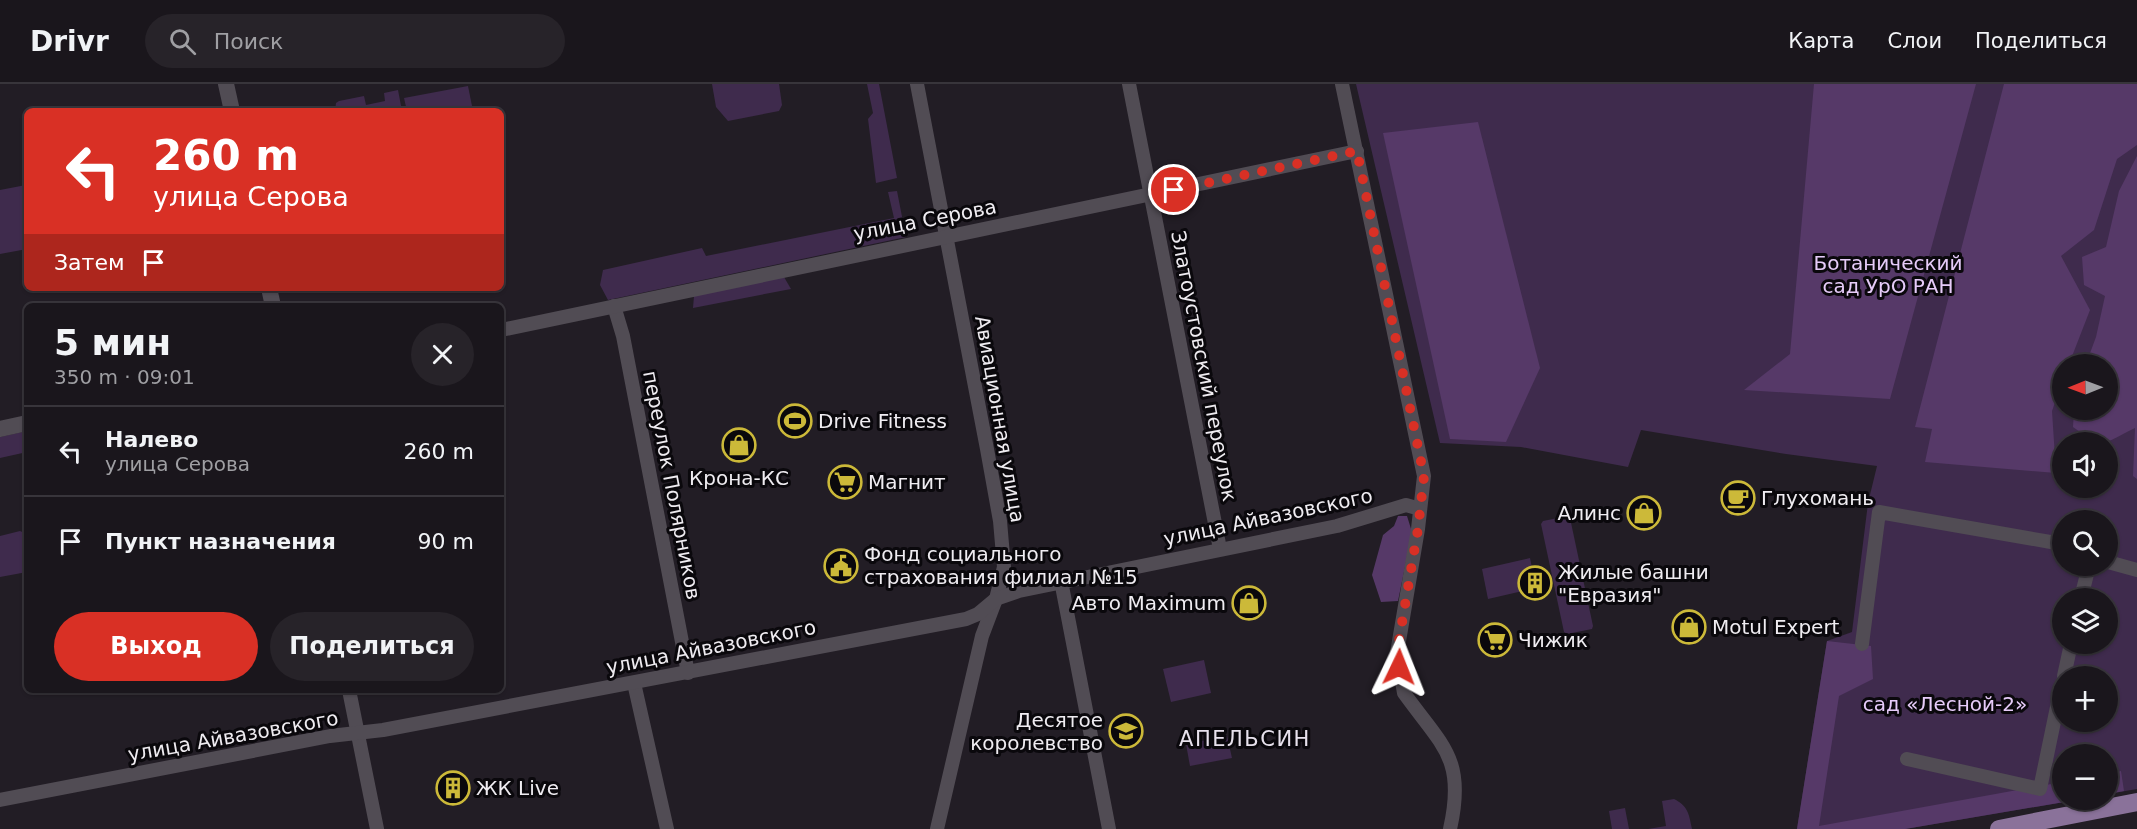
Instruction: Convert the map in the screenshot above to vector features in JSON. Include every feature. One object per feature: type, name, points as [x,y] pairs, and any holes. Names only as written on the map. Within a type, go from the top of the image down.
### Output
[{"type":"main road","points":[[1999,829],[2137,802]]},
{"type":"main road","points":[[2060,829],[2137,814]]},
{"type":"street","points":[[226,84],[231,108]]},
{"type":"street","name":"Авиационная улица","points":[[917,84],[1000,521],[1004,567],[996,599],[982,636],[937,829]]},
{"type":"street","name":"Златоустовский переулок","points":[[1129,84],[1220,549]]},
{"type":"street","points":[[1342,84],[1424,476],[1418,529],[1397,652],[1404,693],[1448,752],[1454,769],[1455,806],[1450,829]]},
{"type":"street","name":"улица Серова","points":[[504,329],[1357,151]]},
{"type":"street","name":"переулок Полярников","points":[[614,306],[625,348],[688,673]]},
{"type":"street","points":[[0,429],[24,424]]},
{"type":"street","name":"улица Айвазовского","points":[[0,800],[295,742],[356,734],[966,619],[978,614],[996,599],[1019,591],[1337,526],[1406,505],[1420,509]]},
{"type":"street","points":[[1862,644],[1879,512],[2052,541]]},
{"type":"street","points":[[2118,565],[2137,570]]},
{"type":"street","points":[[1061,581],[1109,829]]},
{"type":"street","points":[[634,683],[667,829]]},
{"type":"street","points":[[349,693],[377,829]]},
{"type":"street","points":[[1907,759],[2040,789],[2052,731]]},
{"type":"green space","points":[[712,84],[779,84],[782,105],[779,111],[728,121],[716,107]]},
{"type":"green space","points":[[867,84],[879,84],[897,178],[876,183],[868,119],[873,113]]},
{"type":"green space","name":"Ботанический сад УрО РАН","points":[[1356,84],[2137,84],[2137,789],[2118,792],[2118,744],[2052,744],[2052,804],[1905,829],[1797,829],[1827,641],[1852,632],[1868,503],[1877,466],[1786,454],[1641,430],[1628,467],[1521,447],[1440,443]]},
{"type":"green space","points":[[1814,84],[1976,84],[1890,399],[1744,390],[1790,354]]},
{"type":"green space","points":[[2004,84],[2137,84],[2137,145],[2117,159],[2094,230],[2061,256],[2090,310],[2073,354],[2052,354],[2052,473],[1925,462],[1932,429],[1915,427]]},
{"type":"green space","points":[[468,86],[472,108],[406,108],[404,98]]},
{"type":"green space","points":[[398,90],[401,108],[335,108],[339,101],[364,96],[366,105],[385,101],[384,93]]},
{"type":"green space","points":[[1478,122],[1540,368],[1506,442],[1450,439],[1383,133]]},
{"type":"green space","points":[[2137,156],[2137,479],[2133,476],[2135,428],[2118,437],[2118,432],[2081,432],[2073,427],[2073,420],[2118,420],[2118,354],[2090,354],[2105,296],[2084,285],[2082,257],[2106,247],[2119,191]]},
{"type":"green space","points":[[24,185],[24,250],[0,254],[0,190]]},
{"type":"green space","points":[[897,191],[906,237],[608,300],[600,285],[603,270],[702,248],[706,256],[894,218],[888,192]]},
{"type":"green space","points":[[784,277],[791,289],[693,308],[694,296]]},
{"type":"green space","points":[[24,432],[24,453],[0,458],[0,437]]},
{"type":"green space","points":[[1398,516],[1407,516],[1412,532],[1398,601],[1381,602],[1372,575],[1383,535],[1394,526]]},
{"type":"green space","points":[[1568,516],[1593,626],[1592,629],[1567,634],[1564,632],[1541,524],[1543,521]]},
{"type":"green space","points":[[20,531],[24,533],[24,573],[0,577],[0,536]]},
{"type":"green space","points":[[1530,558],[1536,588],[1488,599],[1482,569]]},
{"type":"green space","points":[[1827,641],[1871,646],[1873,679],[1839,696],[1819,826],[2052,784],[2052,804],[1905,829],[1797,829]]},
{"type":"green space","points":[[1204,660],[1211,693],[1171,702],[1163,669]]},
{"type":"green space","points":[[1227,736],[1232,758],[1190,766],[1186,744]]},
{"type":"green space","points":[[2121,771],[2124,791],[2118,792],[2118,772]]},
{"type":"green space","points":[[1674,799],[1687,811],[1692,829],[1648,829],[1666,826],[1662,801]]},
{"type":"green space","points":[[1625,808],[1629,829],[1612,829],[1609,811]]},
{"type":"place","name":"Drive Fitness","points":[[795,421]]},
{"type":"place","name":"Крона-КС","points":[[739,445]]},
{"type":"place","name":"Магнит","points":[[845,482]]},
{"type":"place","name":"Глухомань","points":[[1738,498]]},
{"type":"place","name":"Алинс","points":[[1644,513]]},
{"type":"place","name":"Фонд социального страхования филиал №15","points":[[841,566]]},
{"type":"place","name":"Жилые башни \"Евразия\"","points":[[1535,583]]},
{"type":"place","name":"Авто Maximum","points":[[1249,603]]},
{"type":"place","name":"Motul Expert","points":[[1689,627]]},
{"type":"place","name":"Чижик","points":[[1495,640]]},
{"type":"place","name":"Десятое королевство","points":[[1126,731]]},
{"type":"place","name":"ЖК Live","points":[[453,788]]},
{"type":"district","name":"АПЕЛЬСИН","points":[[1245,739]]},
{"type":"route","points":[[1174,190],[1357,151],[1424,476],[1418,529],[1397,652],[1399,667]]},
{"type":"park label","name":"сад «Лесной-2»","points":[[1945,704]]}]
